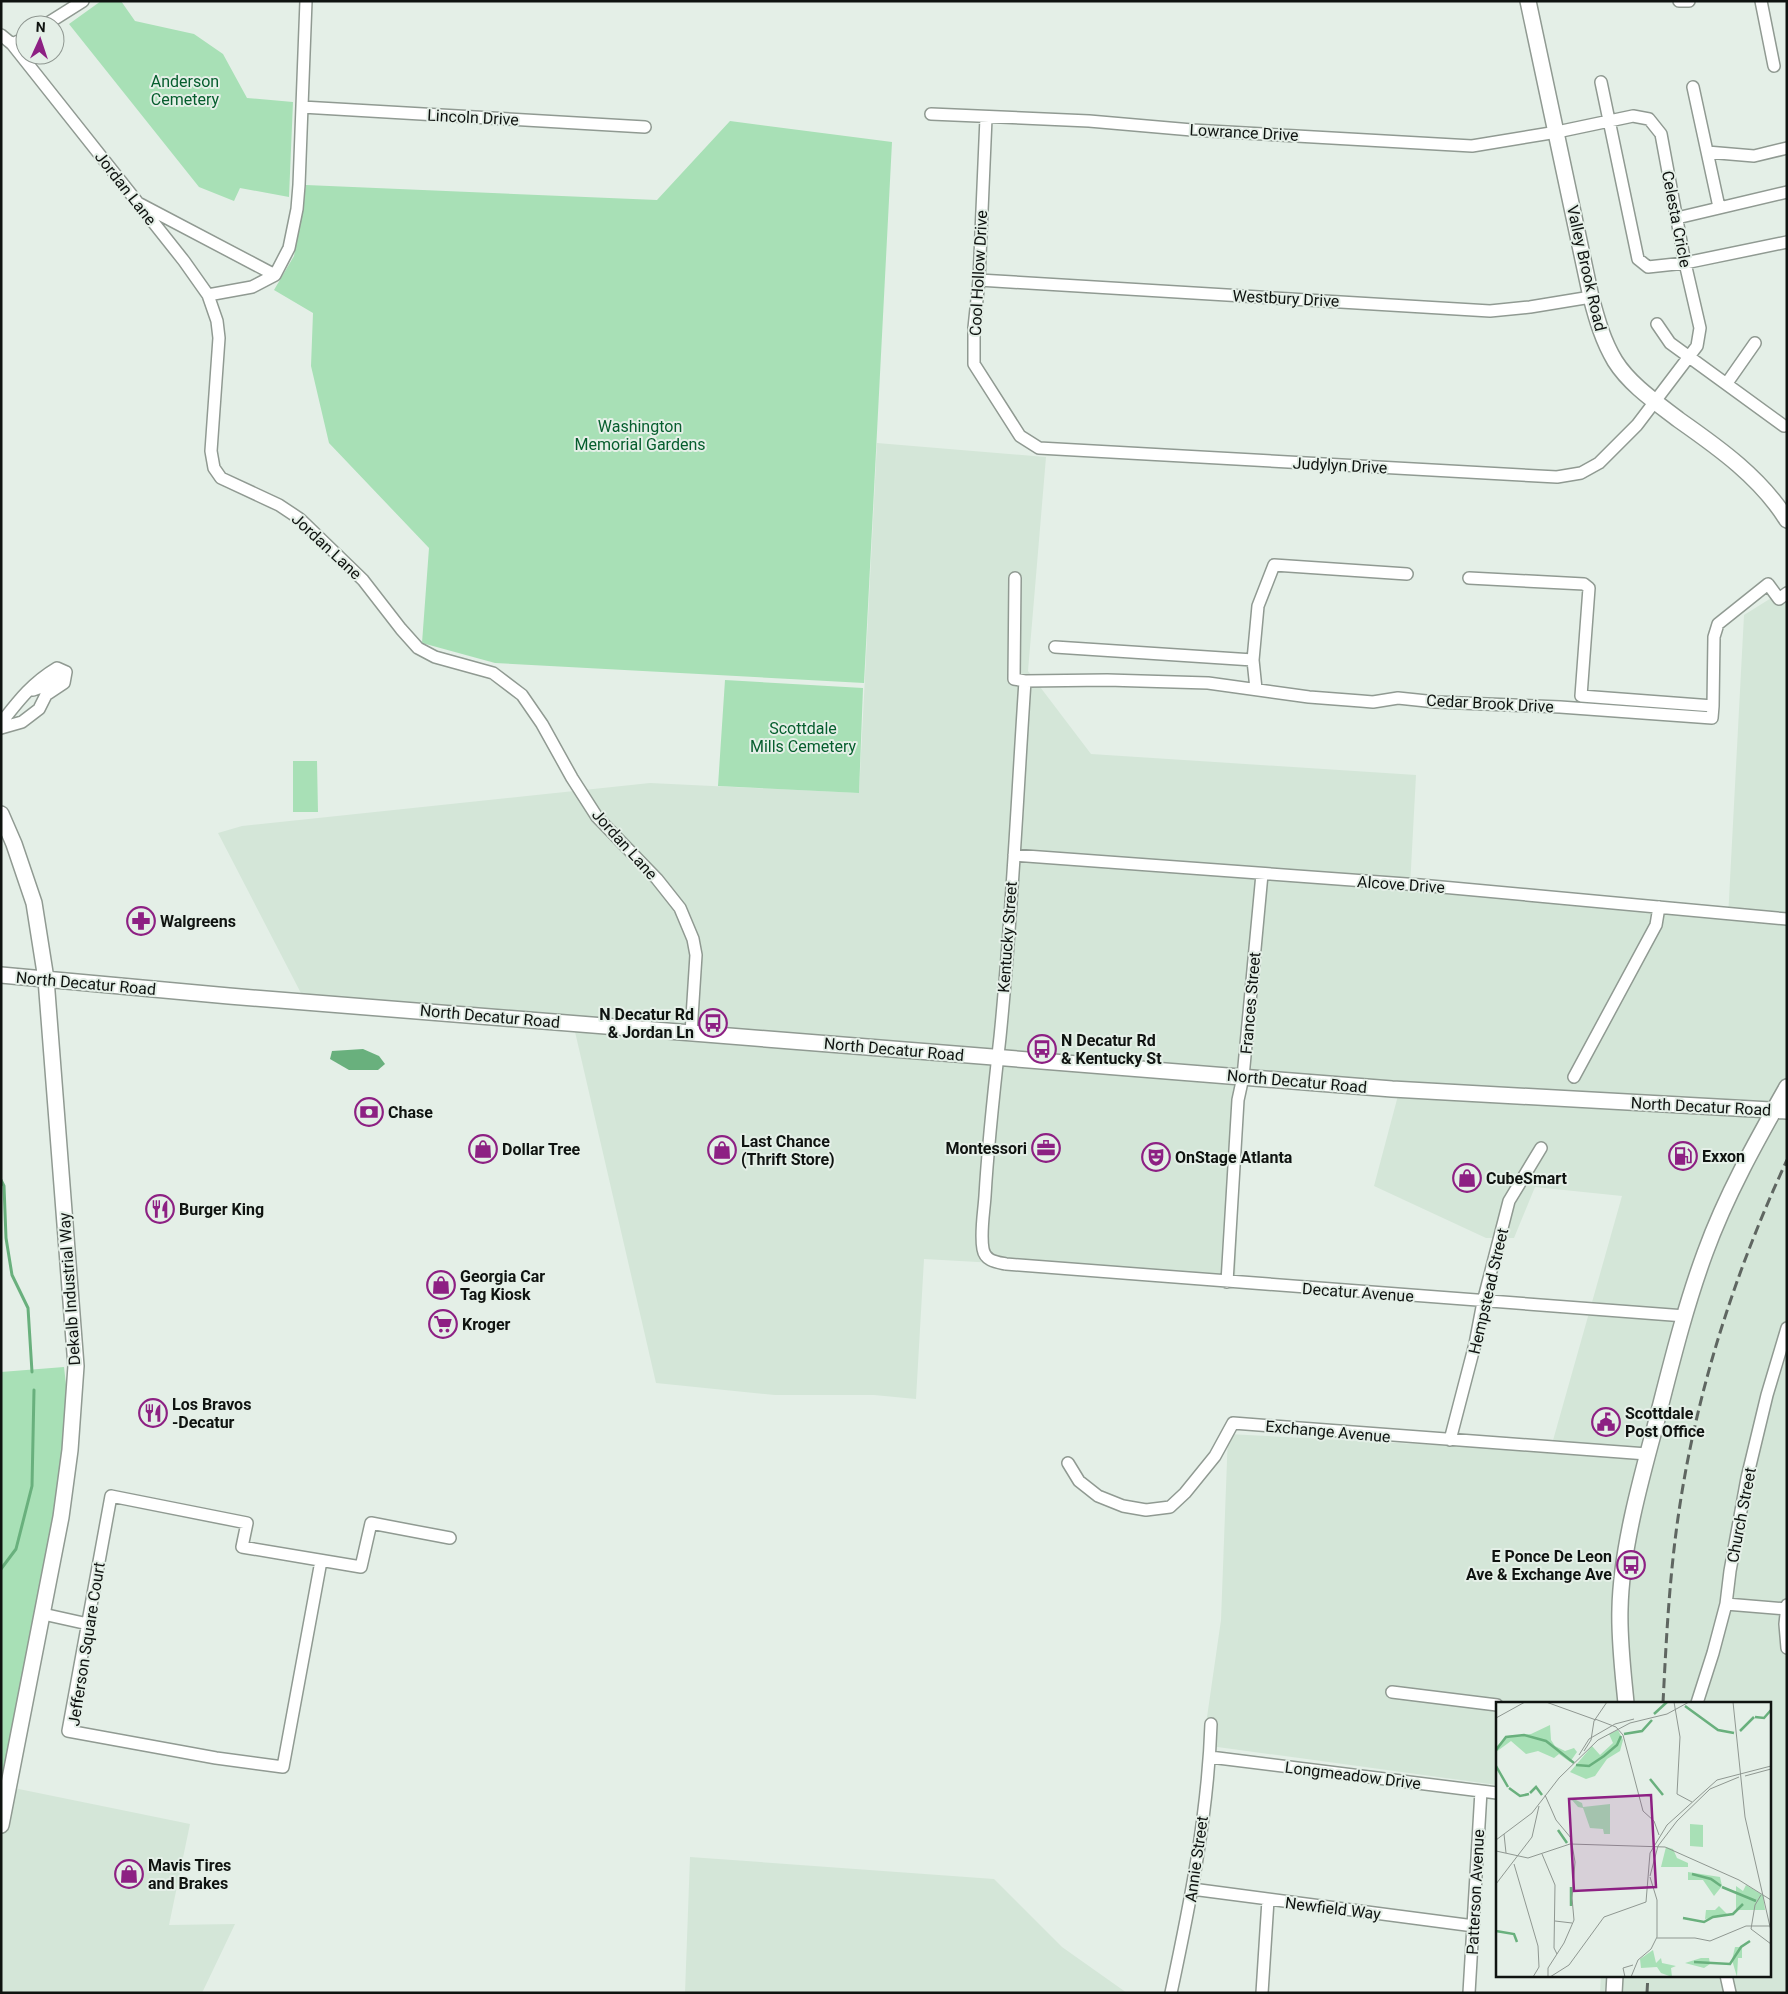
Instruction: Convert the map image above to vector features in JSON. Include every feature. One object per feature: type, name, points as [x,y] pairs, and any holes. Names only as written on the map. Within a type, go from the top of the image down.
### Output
[{"type":"main road","name":"Valley Brook Road","points":[[1528,1],[1591,298],[1601,335],[1616,362],[1633,382],[1654,401],[1705,438],[1752,476],[1787,520]]},
{"type":"main road","name":"Dekalb Industrial Way","points":[[1,814],[14,844],[34,903],[46,979],[76,1366],[68,1466],[61,1517],[1,1825]]},
{"type":"main road","name":"North Decatur Road","points":[[1,975],[1243,1077],[1482,1095],[1780,1110]]},
{"type":"main road","points":[[1626,1702],[1620,1623],[1621,1586],[1625,1554],[1647,1454],[1684,1316],[1705,1252],[1727,1202],[1780,1110],[1787,1087]]},
{"type":"main road","points":[[1614,1993],[1615,1976]]},
{"type":"street","points":[[61,15],[83,1]]},
{"type":"street","points":[[208,295],[252,287],[275,275],[289,248],[297,209],[306,1]]},
{"type":"street","points":[[1679,1],[1689,1]]},
{"type":"street","points":[[1761,1],[1774,66]]},
{"type":"street","name":"Jordan Lane","points":[[1,35],[12,44],[208,295],[217,321],[219,338],[211,451],[216,473],[228,482],[279,505],[300,519],[363,580],[418,648],[435,657],[493,673],[522,696],[542,724],[572,778],[597,817],[657,879],[680,908],[693,939],[696,955],[690,1033]]},
{"type":"street","points":[[1601,82],[1638,259],[1648,267],[1685,262],[1787,242]]},
{"type":"street","points":[[1693,87],[1719,207]]},
{"type":"street","name":"Lincoln Drive","points":[[302,107],[645,127]]},
{"type":"street","name":"Lowrance Drive","points":[[931,114],[986,118],[1089,121],[1202,130],[1472,146],[1557,132]]},
{"type":"street","name":"Celesta Cricle","points":[[1557,132],[1633,116],[1648,119],[1661,134],[1685,262],[1700,328],[1697,346],[1654,401]]},
{"type":"street","name":"Cool Hollow Drive","points":[[986,118],[979,280],[974,328],[974,364],[1008,418]]},
{"type":"street","points":[[1707,152],[1754,156],[1787,148]]},
{"type":"street","points":[[1677,218],[1787,192]]},
{"type":"street","points":[[136,202],[275,275]]},
{"type":"street","name":"Westbury Drive","points":[[979,280],[1490,310],[1530,307],[1591,298]]},
{"type":"street","points":[[1657,324],[1670,343],[1784,426]]},
{"type":"street","points":[[1727,383],[1755,343]]},
{"type":"street","name":"Judylyn Drive","points":[[1008,418],[1020,436],[1038,448],[1557,477],[1581,473],[1599,463],[1637,425],[1654,401]]},
{"type":"street","points":[[1256,689],[1253,660],[1258,606],[1274,564],[1407,574]]},
{"type":"street","points":[[1015,578],[1014,679],[1024,681]]},
{"type":"street","points":[[1469,578],[1584,584],[1589,588],[1581,702]]},
{"type":"street","name":"Cedar Brook Drive","points":[[1024,681],[1108,680],[1208,683],[1308,697],[1373,702],[1398,698],[1463,704],[1581,702],[1713,706],[1714,637],[1718,624],[1768,584],[1779,599],[1787,593]]},
{"type":"street","points":[[1056,647],[1253,660]]},
{"type":"street","points":[[1,723],[23,694],[41,678],[57,668],[66,672],[64,683],[46,695],[39,709],[22,722],[1,728]]},
{"type":"street","name":"Kentucky Street","points":[[1024,681],[1014,855],[982,1247],[985,1255],[990,1260],[1006,1264],[1031,1266]]},
{"type":"street","name":"Alcove Drive","points":[[1014,855],[1420,885],[1787,919]]},
{"type":"street","name":"Frances Street","points":[[1227,1282],[1238,1100],[1243,1077],[1262,874]]},
{"type":"street","points":[[1574,1077],[1656,926],[1659,907]]},
{"type":"street","name":"Hempstead Street","points":[[1450,1440],[1476,1344],[1483,1302],[1509,1201],[1541,1148]]},
{"type":"street","name":"Decatur Avenue","points":[[1031,1266],[1684,1316]]},
{"type":"street","name":"Church Street","points":[[1696,1702],[1726,1604],[1747,1478],[1767,1395],[1787,1328]]},
{"type":"street","name":"Exchange Avenue","points":[[1068,1463],[1079,1481],[1098,1496],[1123,1506],[1146,1510],[1170,1507],[1185,1493],[1215,1456],[1233,1423],[1647,1454]]},
{"type":"street","name":"Jefferson Square Court","points":[[321,1561],[283,1767],[210,1757],[68,1731],[111,1496],[247,1523],[242,1547],[361,1567],[370,1523],[450,1538]]},
{"type":"street","points":[[1726,1604],[1786,1607],[1787,1648]]},
{"type":"street","points":[[43,1614],[88,1624]]},
{"type":"street","points":[[1392,1692],[1496,1706]]},
{"type":"street","name":"Annie Street","points":[[1172,1993],[1192,1889],[1210,1757],[1211,1724]]},
{"type":"street","name":"Longmeadow Drive","points":[[1210,1757],[1496,1793]]},
{"type":"street","name":"Patterson Avenue","points":[[1470,1993],[1481,1791]]},
{"type":"street","name":"Newfield Way","points":[[1192,1889],[1474,1926]]},
{"type":"street","points":[[1262,1993],[1268,1900]]},
{"type":"street","points":[[1726,1976],[1730,1993]]},
{"type":"shaded area","points":[[877,443],[1046,457],[1028,671],[1091,754],[1416,775],[1410,887],[1728,918],[1744,615],[1787,588],[1787,1993],[1600,1993],[1601,1976],[1770,1976],[1770,1702],[1496,1702],[1496,1785],[1203,1745],[1221,1620],[1228,1434],[1550,1451],[1622,1196],[1535,1187],[1514,1238],[1486,1238],[1374,1186],[1400,1088],[1243,1077],[1235,1285],[1031,1265],[924,1259],[916,1399],[874,1395],[775,1395],[656,1383],[573,1023],[304,999],[218,833],[242,826],[650,783],[859,793]]},
{"type":"shaded area","points":[[363,1049],[379,1056],[385,1064],[378,1070],[349,1070],[330,1059],[332,1051]]},
{"type":"shaded area","points":[[9,1787],[190,1824],[169,1925],[235,1924],[202,1993],[1,1993],[1,1837]]},
{"type":"shaded area","points":[[690,1857],[994,1879],[1062,1947],[1127,1993],[685,1993]]},
{"type":"green space","name":"Anderson Cemetery","points":[[101,1],[121,1],[135,21],[194,34],[223,54],[247,98],[293,102],[289,197],[240,188],[234,201],[199,187],[69,24]]},
{"type":"green space","name":"Washington Memorial Gardens","points":[[730,121],[892,142],[864,683],[495,663],[422,643],[429,548],[329,443],[311,366],[313,313],[274,290],[294,256],[306,185],[657,200]]},
{"type":"green space","name":"Scottdale Mills Cemetery","points":[[725,680],[863,688],[859,793],[718,786]]},
{"type":"green space","points":[[293,761],[317,761],[318,812],[293,812]]},
{"type":"green space","points":[[64,1367],[76,1471],[9,1787],[1,1837],[1,1372]]},
{"type":"waterway","points":[[1,1180],[4,1186],[6,1238],[12,1275],[28,1308],[32,1372]]},
{"type":"waterway","points":[[1,1569],[16,1549],[32,1486],[34,1390]]},
{"type":"railway","points":[[1663,1702],[1674,1547],[1684,1478],[1694,1431],[1705,1385],[1733,1293],[1749,1248],[1787,1160]]},
{"type":"railway","points":[[1647,1993],[1648,1976]]},
{"type":"place","name":"Walgreens","points":[[141,921]]},
{"type":"place","name":"N Decatur Rd & Jordan Ln","points":[[713,1023]]},
{"type":"place","name":"N Decatur Rd & Kentucky St","points":[[1042,1049]]},
{"type":"place","name":"Chase","points":[[369,1112]]},
{"type":"place","name":"Montessori","points":[[1046,1148]]},
{"type":"place","name":"Dollar Tree","points":[[483,1149]]},
{"type":"place","name":"Last Chance (Thrift Store)","points":[[722,1150]]},
{"type":"place","name":"Exxon","points":[[1683,1156]]},
{"type":"place","name":"OnStage Atlanta","points":[[1156,1157]]},
{"type":"place","name":"CubeSmart","points":[[1467,1178]]},
{"type":"place","name":"Burger King","points":[[160,1209]]},
{"type":"place","name":"Georgia Car Tag Kiosk","points":[[441,1285]]},
{"type":"place","name":"Kroger","points":[[443,1324]]},
{"type":"place","name":"Los Bravos -Decatur","points":[[153,1413]]},
{"type":"place","name":"Scottdale Post Office","points":[[1606,1422]]},
{"type":"place","name":"E Ponce De Leon Ave & Exchange Ave","points":[[1631,1565]]},
{"type":"place","name":"Mavis Tires and Brakes","points":[[129,1874]]}]
